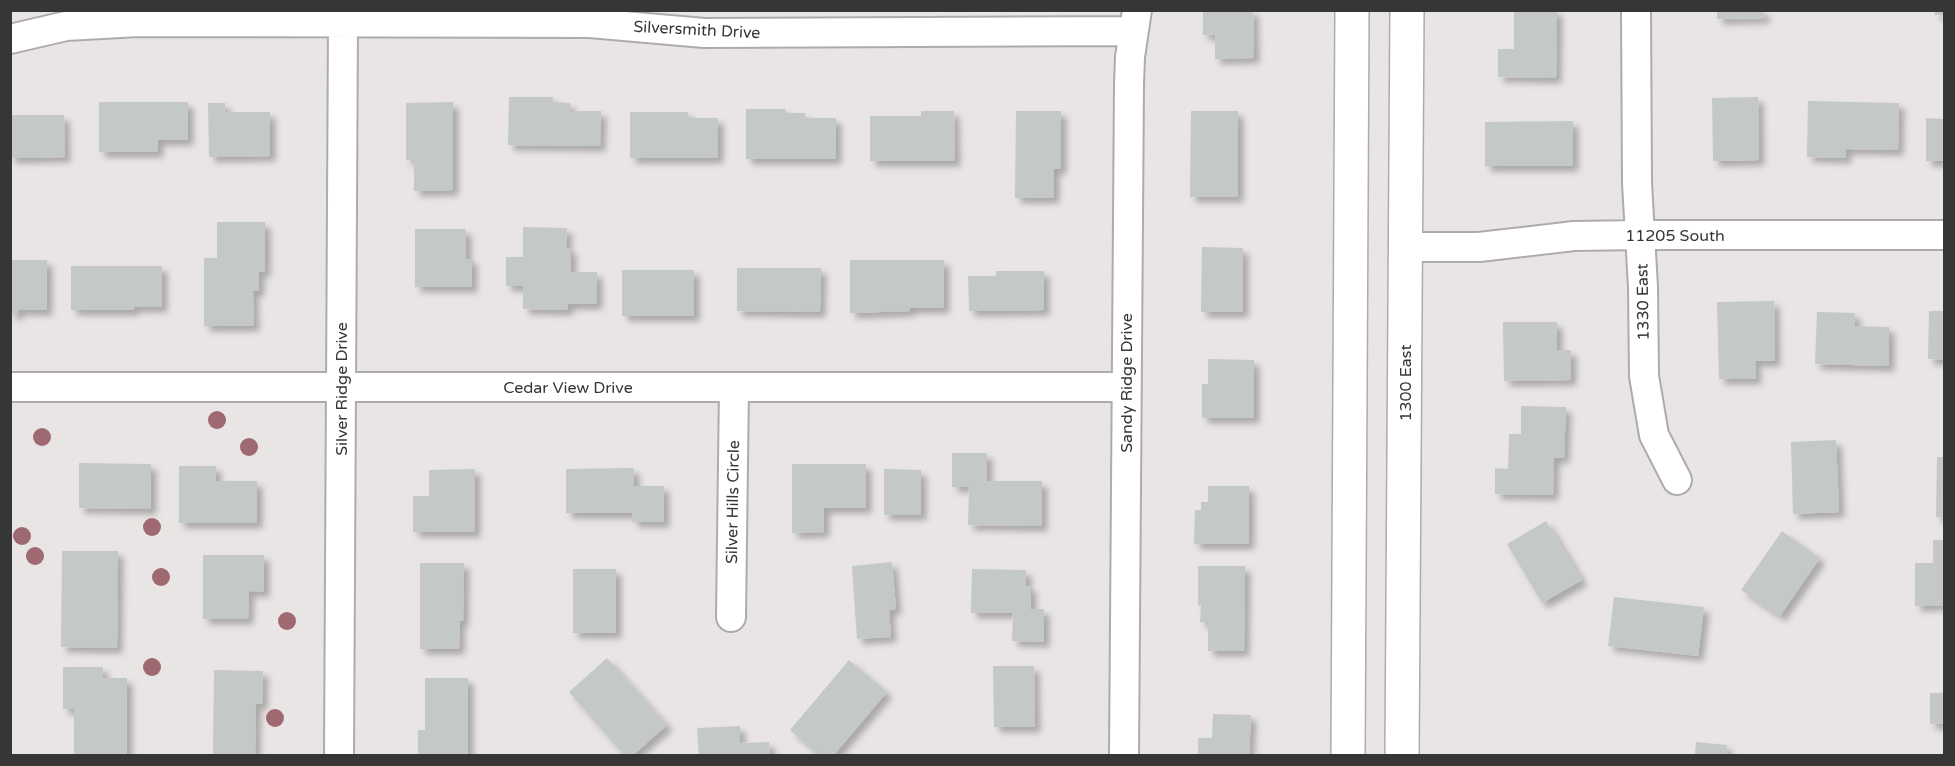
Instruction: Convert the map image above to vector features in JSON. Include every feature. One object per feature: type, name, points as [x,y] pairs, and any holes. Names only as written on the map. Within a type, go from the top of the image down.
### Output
[{"type":"main road","points":[[1348,756],[1352,10]]},
{"type":"main road","name":"1300 East","points":[[1402,756],[1407,10]]},
{"type":"street","name":"1330 East","points":[[1636,10],[1637,183],[1644,376],[1654,435],[1677,480]]},
{"type":"street","name":"Silversmith Drive","points":[[10,39],[66,26],[138,16],[343,23],[471,17],[590,23],[704,33],[809,21],[1135,21]]},
{"type":"street","name":"Sandy Ridge Drive","points":[[1124,756],[1129,84],[1135,21]]},
{"type":"street","name":"Silver Ridge Drive","points":[[339,756],[343,23]]},
{"type":"street","name":"11205 South","points":[[1405,247],[1479,247],[1574,236],[1944,235]]},
{"type":"street","name":"Cedar View Drive","points":[[10,387],[1126,387]]},
{"type":"street","name":"Silver Hills Circle","points":[[731,617],[734,387]]},
{"type":"building","points":[[1203,10],[1253,10],[1254,58],[1215,59],[1215,35],[1203,35]]},
{"type":"building","points":[[1514,10],[1557,10],[1556,78],[1498,77],[1498,49],[1514,49]]},
{"type":"building","points":[[1717,10],[1764,10],[1764,18],[1717,19]]},
{"type":"building","points":[[1935,10],[1944,10],[1944,15],[1935,15]]},
{"type":"building","points":[[509,97],[553,97],[553,102],[570,103],[570,111],[601,111],[600,146],[508,145]]},
{"type":"building","points":[[1758,97],[1759,160],[1713,161],[1712,98]]},
{"type":"building","points":[[1808,101],[1899,103],[1898,150],[1846,149],[1846,158],[1807,157]]},
{"type":"building","points":[[99,102],[188,102],[188,140],[158,140],[158,152],[99,152]]},
{"type":"building","points":[[453,102],[453,190],[414,191],[414,160],[406,160],[406,103]]},
{"type":"building","points":[[208,103],[225,103],[225,112],[270,112],[270,156],[209,157]]},
{"type":"building","points":[[746,109],[786,109],[786,113],[805,113],[805,118],[836,118],[836,159],[746,159]]},
{"type":"building","points":[[921,111],[954,111],[955,161],[870,161],[870,116],[921,116]]},
{"type":"building","points":[[1016,111],[1061,111],[1061,169],[1054,169],[1054,198],[1015,198]]},
{"type":"building","points":[[1191,111],[1238,111],[1238,197],[1190,197]]},
{"type":"building","points":[[630,112],[688,112],[688,118],[718,118],[718,158],[630,158]]},
{"type":"building","points":[[10,115],[64,115],[65,157],[10,158]]},
{"type":"building","points":[[1926,118],[1944,119],[1944,161],[1926,161]]},
{"type":"building","points":[[1573,121],[1573,166],[1485,166],[1485,122]]},
{"type":"building","points":[[217,222],[265,222],[265,272],[259,272],[259,291],[253,291],[254,326],[204,326],[204,258],[217,258]]},
{"type":"building","points":[[523,227],[567,228],[566,248],[571,248],[571,272],[597,272],[597,304],[568,304],[568,310],[523,309],[523,286],[506,286],[506,257],[523,257]]},
{"type":"building","points":[[415,229],[466,229],[466,259],[472,259],[472,287],[415,287]]},
{"type":"building","points":[[1202,247],[1243,248],[1243,312],[1201,312]]},
{"type":"building","points":[[10,260],[47,260],[47,310],[18,310],[18,314],[10,314]]},
{"type":"building","points":[[850,260],[944,260],[944,308],[910,308],[910,311],[850,313]]},
{"type":"building","points":[[71,266],[162,266],[162,307],[134,307],[134,310],[71,310]]},
{"type":"building","points":[[737,268],[821,268],[820,312],[737,311]]},
{"type":"building","points":[[622,270],[694,270],[694,316],[622,316]]},
{"type":"building","points":[[996,271],[1044,271],[1044,310],[969,311],[968,276],[996,276]]},
{"type":"building","points":[[1774,301],[1775,361],[1755,361],[1756,379],[1719,379],[1717,302]]},
{"type":"building","points":[[1929,311],[1944,311],[1944,360],[1928,359]]},
{"type":"building","points":[[1817,312],[1855,313],[1855,326],[1889,327],[1889,366],[1815,364]]},
{"type":"building","points":[[1503,322],[1557,322],[1557,350],[1571,350],[1571,380],[1504,381]]},
{"type":"building","points":[[1208,359],[1254,360],[1254,418],[1202,418],[1202,384],[1208,384]]},
{"type":"building","points":[[1521,406],[1566,407],[1564,458],[1554,458],[1553,495],[1495,494],[1495,468],[1508,469],[1509,434],[1521,434]]},
{"type":"building","points":[[1836,440],[1839,512],[1793,514],[1791,442]]},
{"type":"building","points":[[952,453],[987,453],[987,481],[1042,481],[1042,526],[968,525],[969,487],[952,487]]},
{"type":"building","points":[[1937,457],[1944,457],[1944,518],[1936,517]]},
{"type":"building","points":[[79,463],[151,464],[151,509],[79,508]]},
{"type":"building","points":[[792,464],[866,464],[866,508],[824,508],[824,532],[792,533]]},
{"type":"building","points":[[179,466],[216,466],[216,481],[257,481],[257,523],[179,523]]},
{"type":"building","points":[[634,468],[634,486],[664,486],[664,522],[632,522],[632,513],[566,513],[566,469]]},
{"type":"building","points":[[475,469],[475,532],[413,532],[413,496],[429,496],[429,470]]},
{"type":"building","points":[[884,469],[921,470],[921,515],[884,515]]},
{"type":"building","points":[[1208,486],[1249,486],[1249,544],[1194,544],[1195,510],[1201,510],[1201,502],[1208,502]]},
{"type":"building","points":[[1546,521],[1582,580],[1542,603],[1507,544]]},
{"type":"building","points":[[1782,531],[1820,558],[1780,616],[1741,590]]},
{"type":"building","points":[[1933,540],[1944,540],[1944,605],[1915,606],[1915,563],[1933,563]]},
{"type":"building","points":[[62,551],[118,551],[117,648],[61,647]]},
{"type":"building","points":[[203,555],[264,555],[264,592],[249,591],[248,619],[203,619]]},
{"type":"building","points":[[892,562],[896,609],[889,610],[891,637],[857,639],[852,566]]},
{"type":"building","points":[[420,563],[464,563],[463,621],[460,621],[459,649],[420,649]]},
{"type":"building","points":[[1198,566],[1245,566],[1244,651],[1208,651],[1208,622],[1200,622],[1201,605],[1198,605]]},
{"type":"building","points":[[573,569],[616,569],[616,633],[573,633]]},
{"type":"building","points":[[972,569],[1026,570],[1026,586],[1031,586],[1031,609],[1044,609],[1044,642],[1012,641],[1013,613],[971,613]]},
{"type":"building","points":[[1614,597],[1704,607],[1698,656],[1608,646]]},
{"type":"building","points":[[607,658],[667,725],[632,756],[625,756],[569,692]]},
{"type":"building","points":[[849,660],[887,692],[833,756],[821,756],[790,730]]},
{"type":"building","points":[[993,666],[1034,666],[1035,727],[994,727]]},
{"type":"building","points":[[63,667],[103,667],[103,678],[127,678],[127,756],[74,756],[74,709],[63,709]]},
{"type":"building","points":[[214,670],[263,671],[262,704],[256,704],[255,755],[213,754]]},
{"type":"building","points":[[425,678],[468,678],[468,756],[418,756],[418,730],[425,730]]},
{"type":"building","points":[[1930,693],[1944,693],[1944,724],[1930,724]]},
{"type":"building","points":[[1213,714],[1251,715],[1249,756],[1198,756],[1198,738],[1212,738]]},
{"type":"building","points":[[740,726],[740,743],[769,742],[770,756],[699,756],[697,728]]},
{"type":"building","points":[[1696,742],[1727,745],[1726,756],[1695,756]]}]
